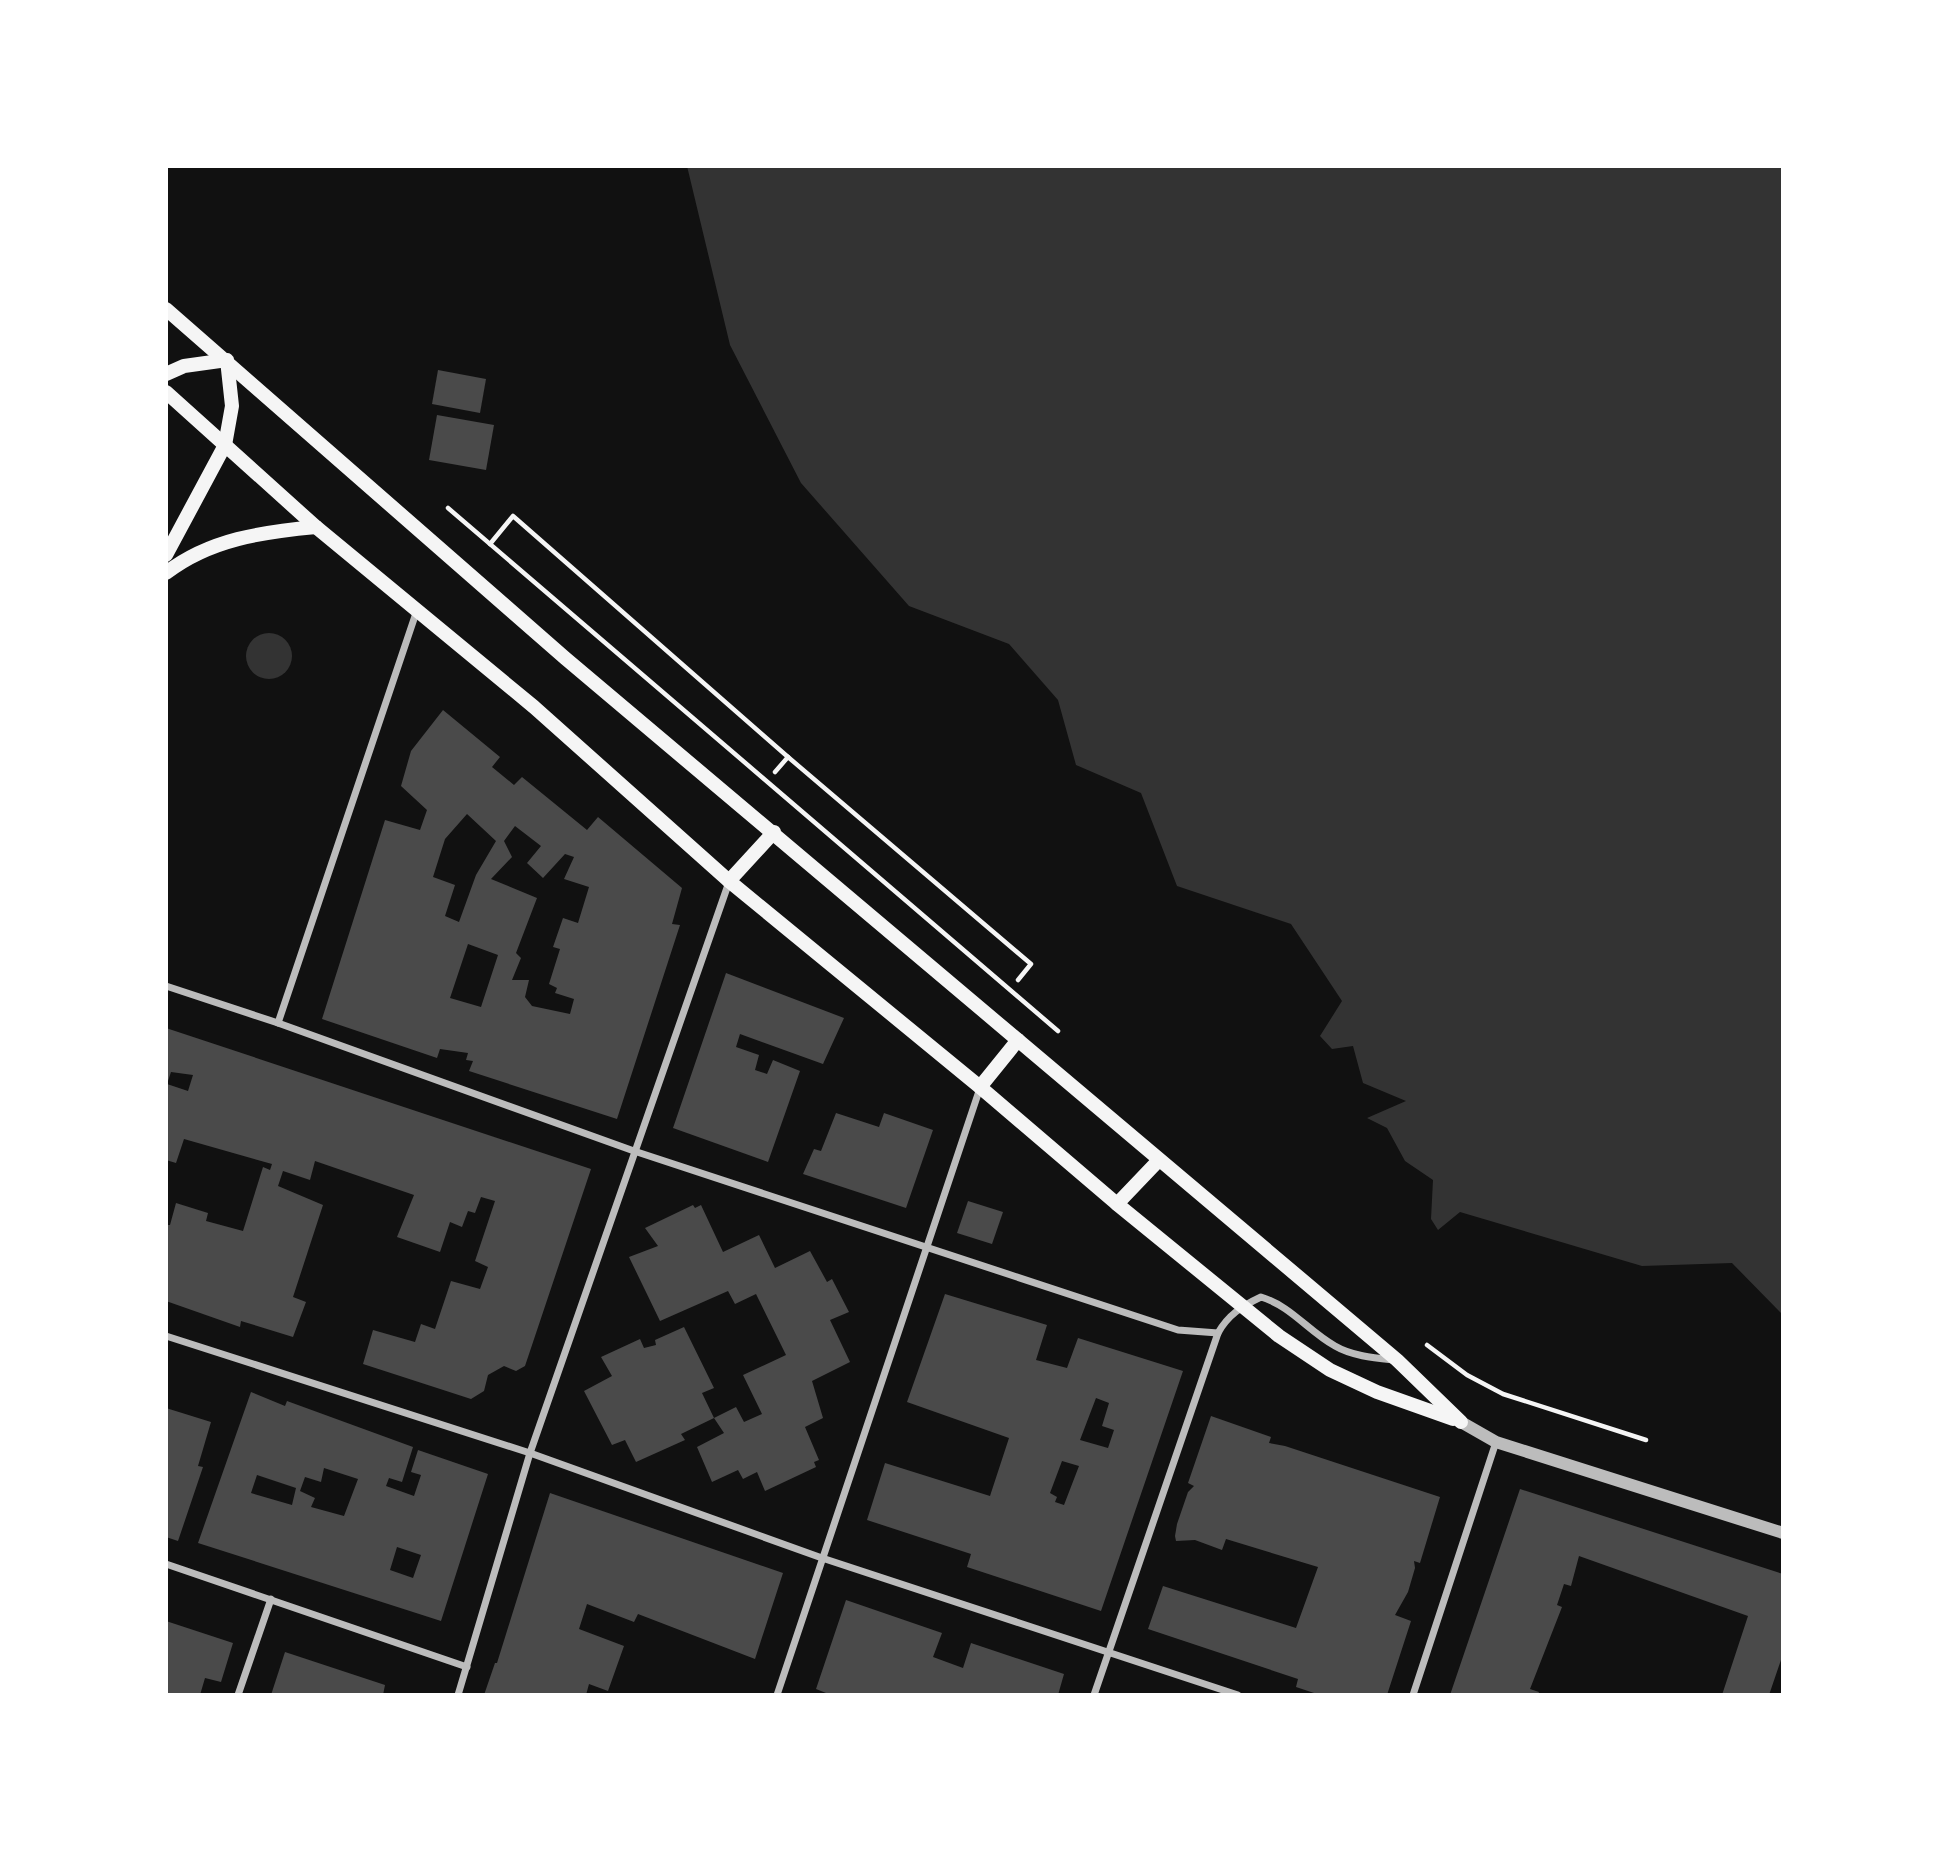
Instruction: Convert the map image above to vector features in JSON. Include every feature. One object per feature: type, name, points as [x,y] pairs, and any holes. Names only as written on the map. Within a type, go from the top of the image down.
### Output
[{"type":"main road","points":[[166,309],[228,360],[565,658],[1397,1360],[1461,1422]]},
{"type":"main road","points":[[166,374],[184,366],[228,360]]},
{"type":"main road","points":[[166,555],[225,444],[232,405],[228,360]]},
{"type":"main road","points":[[166,392],[316,527],[534,706],[729,881],[1279,1336],[1330,1370],[1377,1392],[1461,1422]]},
{"type":"main road","points":[[166,573],[182,560],[207,548],[242,537],[270,531],[316,527]]},
{"type":"main road","points":[[729,881],[774,832]]},
{"type":"main road","points":[[980,1087],[1018,1040]]},
{"type":"main road","points":[[1117,1204],[1159,1160]]},
{"type":"street","points":[[278,1023],[417,610]]},
{"type":"street","points":[[458,1695],[530,1454],[729,881]]},
{"type":"street","points":[[166,986],[278,1023],[634,1151],[1178,1330],[1218,1333]]},
{"type":"street","points":[[777,1695],[980,1087]]},
{"type":"street","points":[[1094,1695],[1224,1322],[1242,1306],[1261,1297],[1277,1302],[1335,1346],[1368,1357],[1397,1360]]},
{"type":"street","points":[[166,1336],[530,1454],[822,1558],[1238,1695]]},
{"type":"street","points":[[1461,1422],[1496,1442],[1783,1534]]},
{"type":"street","points":[[1413,1695],[1496,1442]]},
{"type":"street","points":[[166,1564],[467,1667]]},
{"type":"street","points":[[238,1695],[271,1599]]},
{"type":"path","points":[[448,508],[1061,1034]]},
{"type":"path","points":[[490,544],[513,516],[788,757],[1031,964],[1018,980]]},
{"type":"path","points":[[775,772],[788,757]]},
{"type":"path","points":[[1417,1337],[1467,1375],[1503,1394],[1646,1440]]},
{"type":"shaded area","points":[[687,166],[1783,166],[1783,1315],[1732,1263],[1642,1266],[1460,1212],[1438,1230],[1431,1219],[1433,1180],[1405,1161],[1387,1128],[1367,1118],[1406,1101],[1363,1083],[1353,1046],[1332,1049],[1320,1036],[1342,1001],[1291,924],[1177,886],[1141,793],[1076,765],[1058,700],[1009,644],[909,606],[801,483],[730,345]]},
{"type":"shaded area","points":[[269,633],[285,640],[292,656],[285,672],[269,679],[253,672],[246,656],[253,640]]},
{"type":"building","points":[[438,370],[486,379],[480,413],[432,404]]},
{"type":"building","points":[[437,415],[494,425],[486,470],[429,460]]},
{"type":"building","points":[[443,710],[500,757],[492,767],[514,785],[522,777],[587,830],[598,817],[682,888],[672,924],[680,925],[617,1119],[469,1071],[473,1061],[466,1060],[468,1053],[440,1049],[437,1058],[322,1019],[385,820],[420,830],[427,810],[401,786],[411,751]],"holes":[[[467,814],[496,841],[476,875],[459,922],[445,916],[455,885],[433,877],[445,839]],[[515,826],[541,846],[527,863],[543,878],[565,854],[574,857],[564,879],[589,887],[578,923],[563,918],[553,947],[560,949],[549,984],[557,988],[555,993],[574,999],[570,1014],[532,1006],[525,997],[529,980],[512,980],[521,958],[516,953],[537,898],[491,879],[512,857],[504,841]],[[468,944],[498,955],[481,1007],[450,998]]]},
{"type":"building","points":[[726,973],[844,1018],[823,1064],[740,1034],[736,1047],[759,1055],[755,1070],[767,1074],[773,1060],[800,1071],[768,1162],[673,1128]]},
{"type":"building","points":[[166,1028],[591,1169],[525,1366],[516,1371],[504,1366],[488,1375],[484,1391],[471,1399],[363,1364],[373,1330],[415,1342],[421,1324],[435,1329],[451,1281],[480,1289],[488,1267],[475,1261],[495,1201],[481,1197],[475,1213],[468,1211],[462,1227],[450,1222],[440,1252],[397,1237],[414,1195],[315,1161],[310,1180],[283,1171],[278,1186],[323,1205],[293,1297],[306,1302],[293,1337],[241,1321],[240,1327],[166,1301],[166,1225],[170,1225],[176,1203],[208,1213],[206,1221],[243,1231],[263,1167],[270,1170],[272,1164],[184,1139],[176,1163],[166,1160]],"holes":[[[171,1072],[193,1075],[188,1091],[167,1084]]]},
{"type":"building","points":[[836,1113],[879,1127],[884,1113],[933,1130],[906,1208],[803,1174],[814,1149],[821,1151]]},
{"type":"building","points":[[968,1201],[1003,1212],[992,1244],[957,1233]]},
{"type":"building","points":[[693,1205],[695,1208],[701,1205],[723,1252],[759,1235],[775,1268],[810,1251],[827,1282],[832,1279],[849,1312],[830,1320],[850,1362],[812,1381],[823,1418],[805,1427],[819,1460],[814,1462],[816,1467],[765,1491],[757,1472],[743,1479],[738,1470],[712,1482],[697,1447],[724,1433],[714,1418],[736,1407],[744,1422],[762,1414],[743,1375],[786,1355],[756,1294],[735,1304],[728,1291],[660,1321],[629,1257],[658,1246],[645,1228]]},
{"type":"building","points":[[945,1294],[1047,1325],[1036,1360],[1067,1368],[1078,1338],[1183,1371],[1101,1611],[967,1567],[971,1554],[867,1520],[885,1463],[990,1496],[1009,1438],[907,1402]],"holes":[[[1096,1398],[1109,1403],[1102,1426],[1114,1430],[1108,1448],[1080,1440]],[[1062,1461],[1079,1466],[1064,1505],[1055,1502],[1057,1497],[1050,1493]]]},
{"type":"building","points":[[684,1327],[714,1388],[702,1393],[714,1418],[681,1434],[685,1440],[636,1462],[625,1440],[612,1445],[584,1391],[612,1376],[601,1357],[640,1339],[644,1348],[656,1345],[655,1340]]},
{"type":"building","points":[[251,1392],[285,1406],[287,1401],[413,1447],[402,1482],[389,1478],[386,1486],[414,1496],[421,1475],[411,1472],[418,1450],[488,1474],[441,1621],[198,1543]],"holes":[[[324,1468],[358,1479],[344,1516],[311,1507],[315,1498],[300,1491],[305,1477],[321,1482]],[[257,1475],[296,1488],[292,1505],[251,1493]],[[397,1547],[421,1555],[413,1578],[390,1570]]]},
{"type":"building","points":[[166,1408],[211,1422],[198,1466],[203,1467],[178,1541],[166,1537]]},
{"type":"building","points":[[1211,1416],[1271,1437],[1269,1443],[1440,1497],[1420,1563],[1414,1561],[1415,1568],[1408,1592],[1395,1615],[1411,1621],[1387,1695],[1320,1695],[1296,1687],[1298,1679],[1148,1629],[1163,1586],[1296,1628],[1318,1567],[1226,1539],[1222,1550],[1195,1540],[1176,1541],[1177,1524],[1188,1492],[1194,1486],[1188,1483]]},
{"type":"building","points":[[1520,1489],[1783,1574],[1783,1654],[1769,1695],[1722,1695],[1748,1616],[1579,1556],[1571,1586],[1564,1584],[1557,1605],[1562,1607],[1530,1689],[1539,1692],[1538,1695],[1450,1695]]},
{"type":"building","points":[[550,1493],[783,1573],[755,1659],[638,1614],[634,1622],[587,1604],[579,1629],[624,1646],[608,1691],[589,1684],[586,1695],[484,1695],[497,1663]]},
{"type":"building","points":[[846,1600],[942,1633],[933,1657],[963,1668],[971,1643],[1064,1674],[1058,1695],[831,1695],[816,1689]]},
{"type":"building","points":[[166,1621],[233,1643],[221,1682],[205,1678],[200,1695],[166,1695]]},
{"type":"building","points":[[285,1652],[385,1685],[383,1695],[271,1695]]}]
